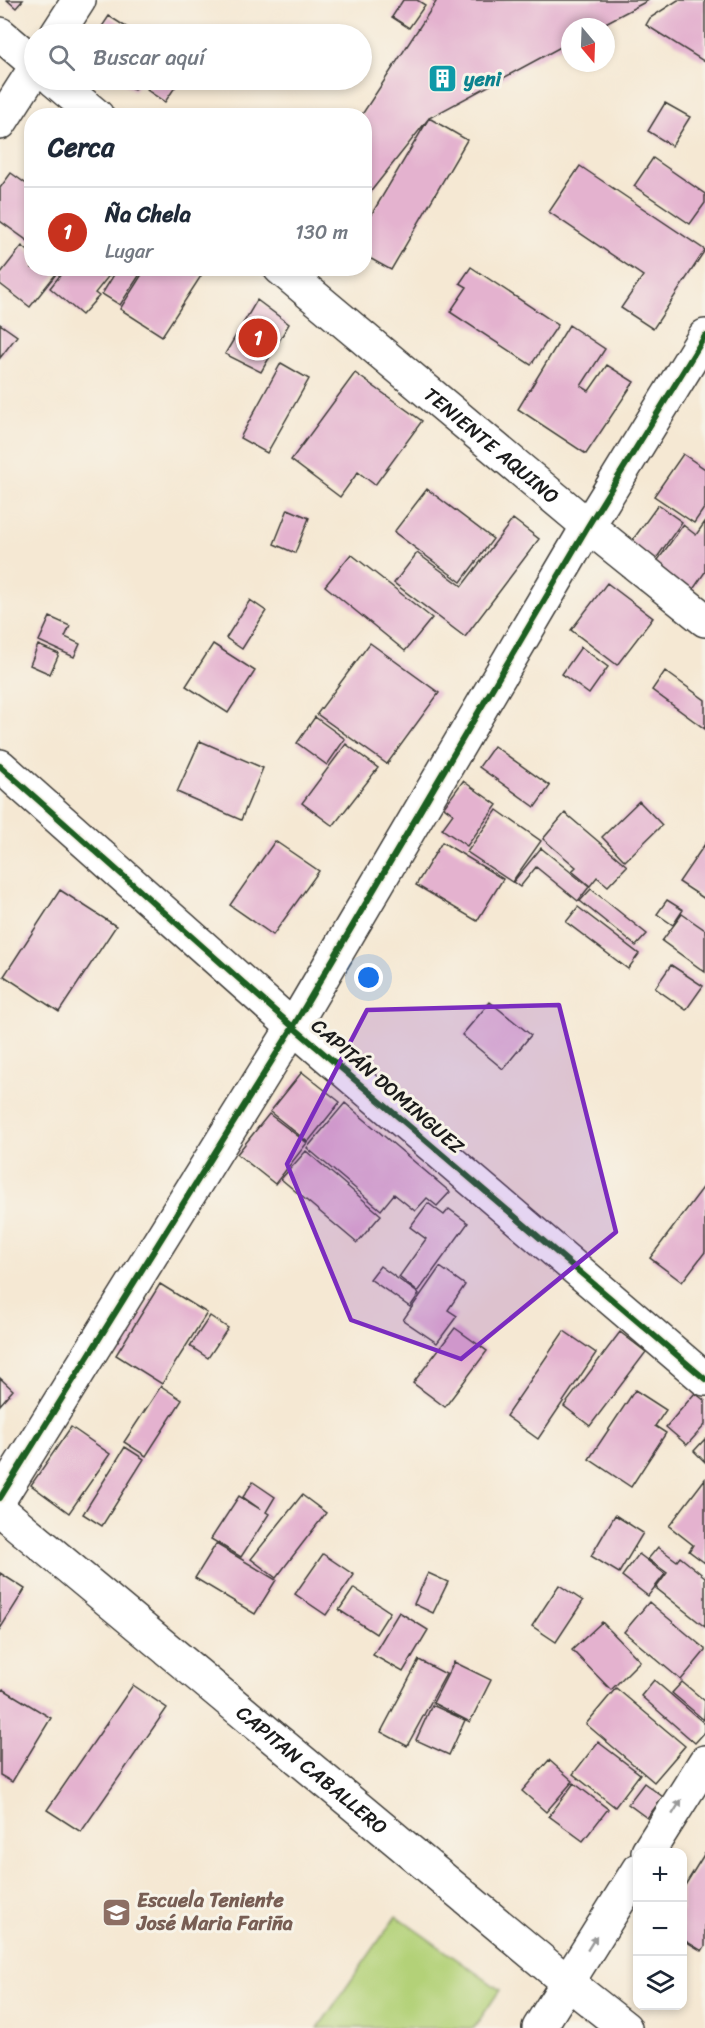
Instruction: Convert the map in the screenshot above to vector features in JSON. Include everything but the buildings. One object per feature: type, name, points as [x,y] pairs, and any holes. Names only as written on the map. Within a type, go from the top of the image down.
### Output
[{"type":"street","points":[[63,24],[79,0]]},
{"type":"street","points":[[0,34],[24,54]]},
{"type":"street","points":[[0,123],[24,86]]},
{"type":"street","points":[[66,90],[87,108]]},
{"type":"street","name":"TENIENTE AQUINO","points":[[290,276],[705,621]]},
{"type":"street","points":[[0,1498],[293,1027],[588,526],[705,336]]},
{"type":"street","name":"CAPITÁN DOMINGUEZ","points":[[0,766],[293,1027],[705,1379]]},
{"type":"street","name":"CAPITAN CABALLERO","points":[[0,1510],[567,1982],[626,2028]]},
{"type":"street","points":[[651,1848],[705,1762]]},
{"type":"street","points":[[539,2028],[633,1878]]},
{"type":"highlighted area","points":[[559,1005],[616,1232],[461,1359],[351,1320],[287,1164],[367,1010]]},
{"type":"green space","points":[[396,1916],[500,1990],[474,2028],[318,2028]]},
{"type":"cycle path","points":[[0,1498],[293,1027],[588,526],[705,336]]},
{"type":"cycle path","points":[[0,766],[293,1027],[705,1379]]},
{"type":"place","name":"yeni","points":[[443,79]]},
{"type":"place","name":"Ña Chela","points":[[258,338]]},
{"type":"place","name":"Escuela Teniente José Maria Fariña","points":[[116,1912]]}]
